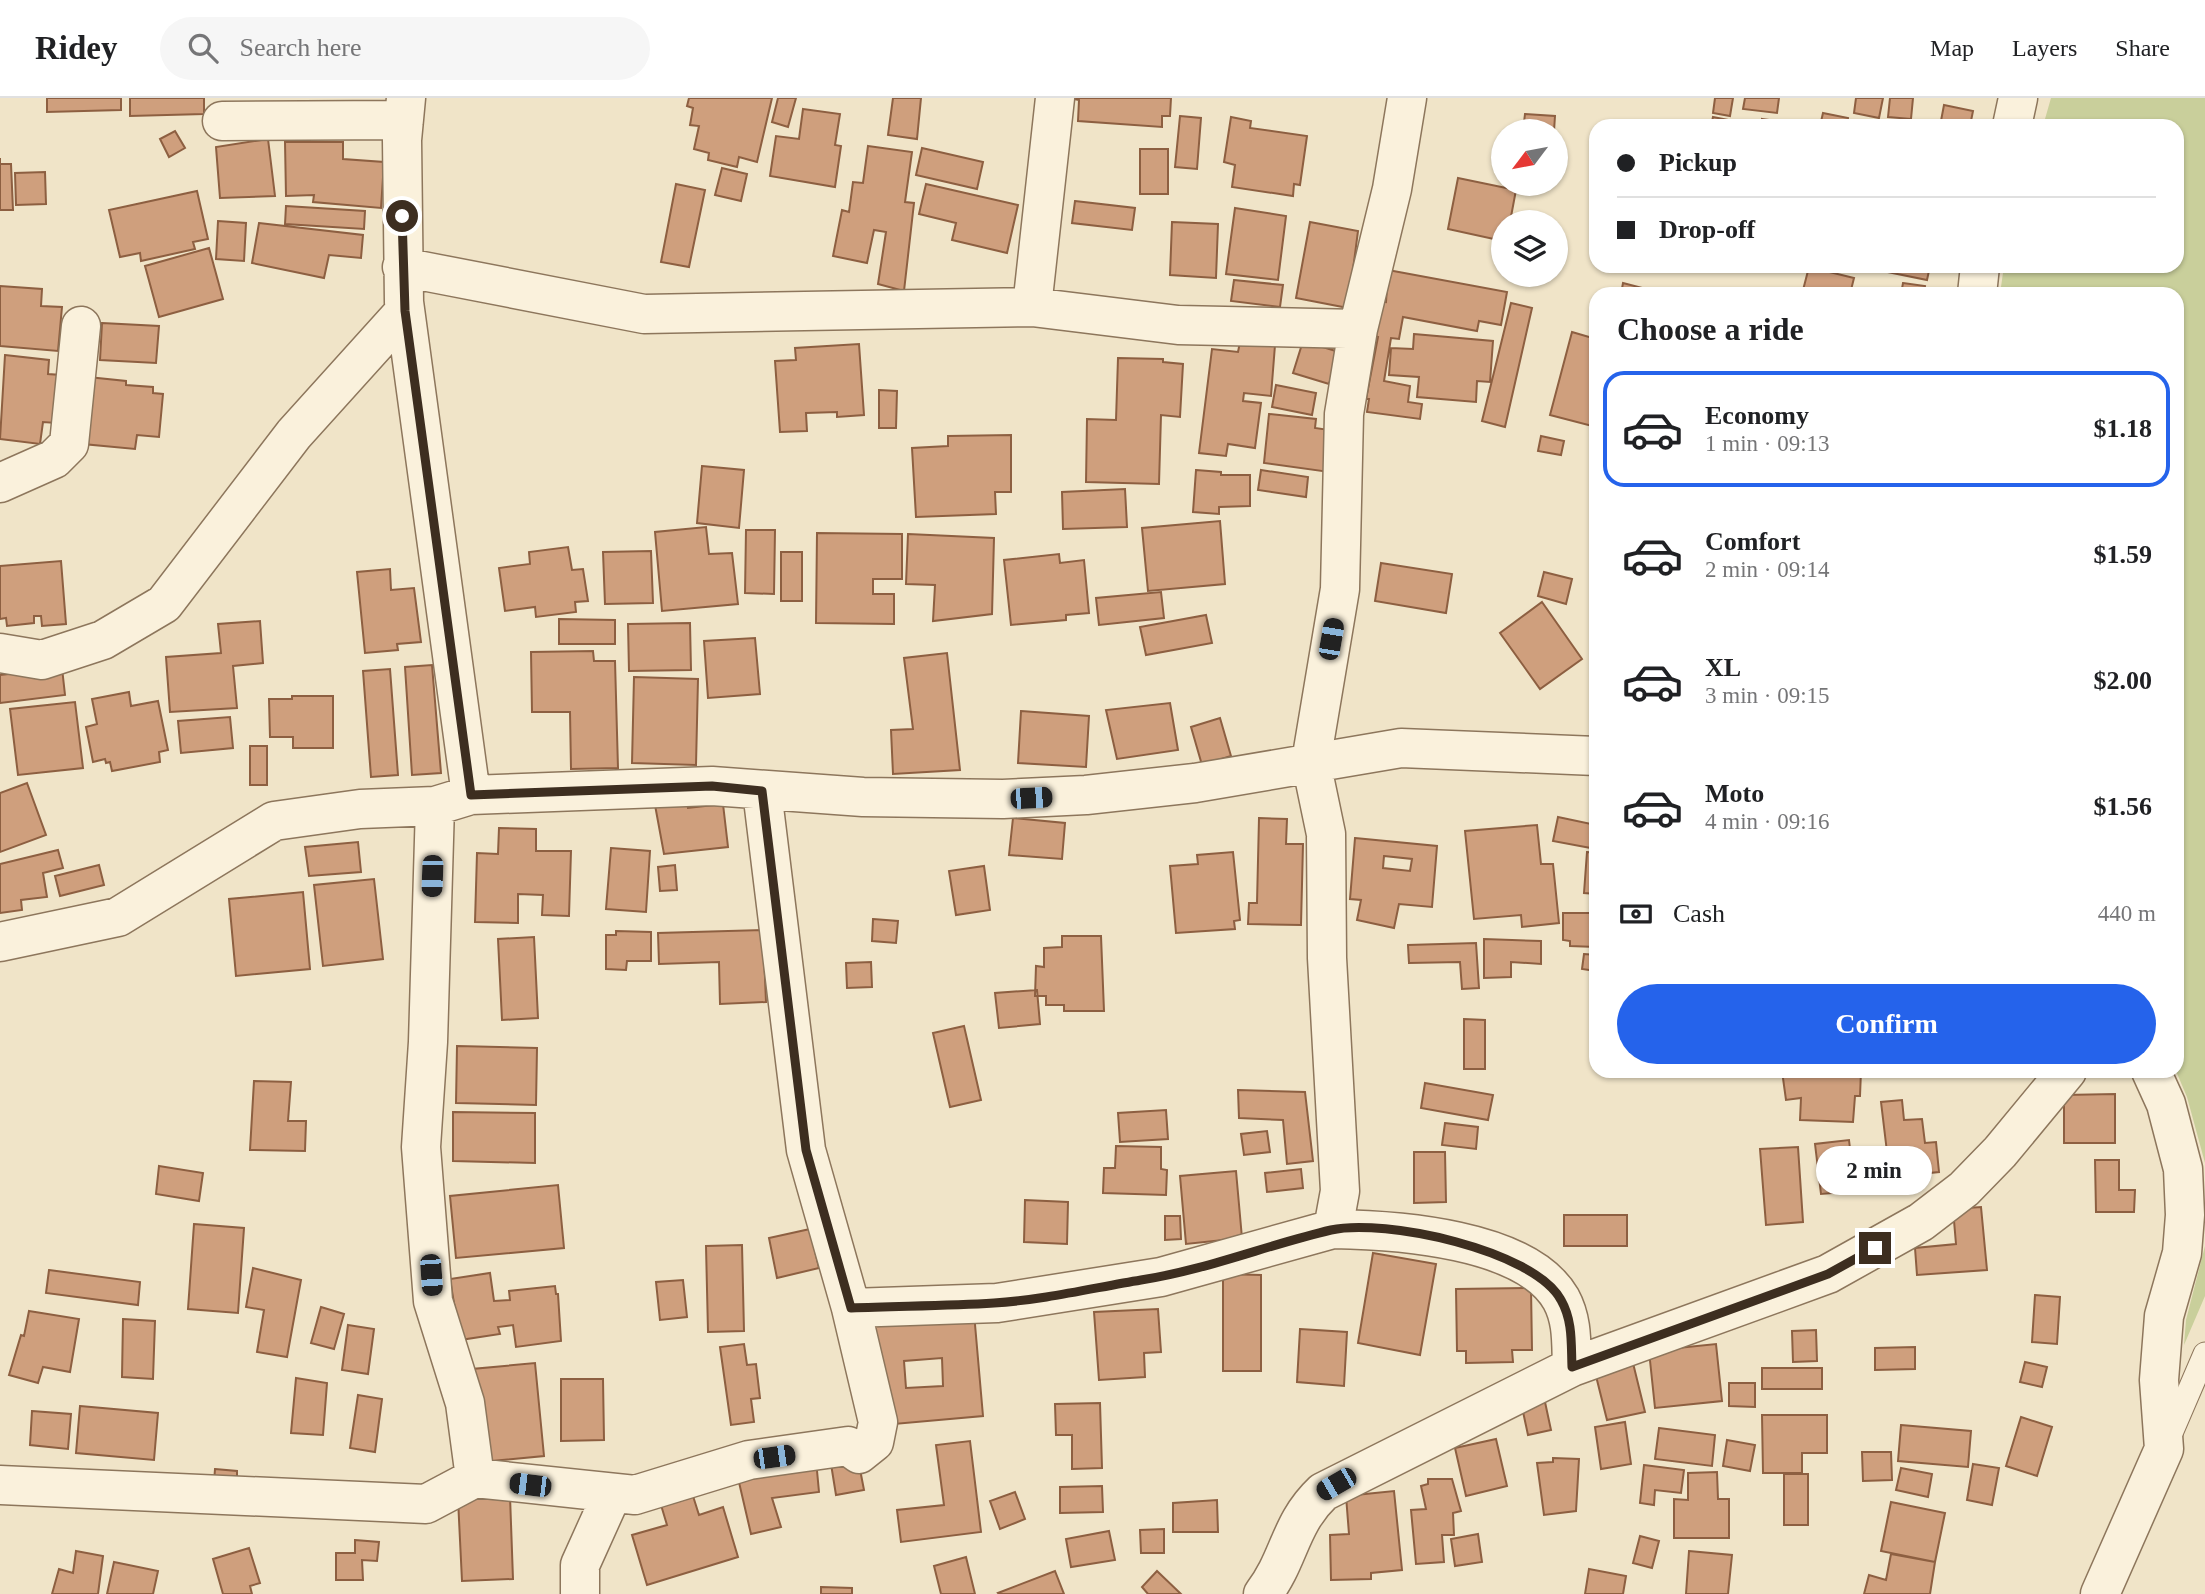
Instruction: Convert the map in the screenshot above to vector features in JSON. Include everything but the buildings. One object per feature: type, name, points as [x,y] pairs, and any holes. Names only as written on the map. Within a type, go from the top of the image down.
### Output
[{"type":"street","points":[[1032,307],[1055,98]]},
{"type":"street","points":[[1333,1229],[1339,1191],[1327,958],[1326,834],[1311,762],[1340,589],[1344,414],[1358,329],[1392,189],[1407,98]]},
{"type":"street","points":[[2014,119],[2018,98]]},
{"type":"street","points":[[222,121],[405,109],[402,268],[453,800],[428,1042],[421,1147],[433,1301],[465,1403],[475,1478]]},
{"type":"street","points":[[402,268],[644,314],[1032,307],[1178,325],[1358,329]]},
{"type":"street","points":[[0,653],[43,660],[103,640],[164,604],[294,434],[405,311]]},
{"type":"street","points":[[0,483],[54,459],[69,444],[81,326]]},
{"type":"street","points":[[0,942],[118,916],[274,821],[360,809],[453,800],[712,786],[863,797],[1003,799],[1087,795],[1195,783],[1401,748],[1589,756]]},
{"type":"street","points":[[0,1485],[426,1504],[475,1478],[635,1495],[749,1460],[848,1446],[859,1454],[868,1449],[874,1442],[878,1422],[851,1308],[806,1150],[762,791]]},
{"type":"street","points":[[1264,1594],[1275,1578],[1300,1517],[1323,1492],[1572,1367],[1828,1274],[1921,1222],[1964,1189],[2000,1152],[2061,1078]]},
{"type":"street","points":[[2100,1594],[2164,1449],[2159,1380],[2164,1316],[2182,1253],[2185,1215],[2183,1169],[2166,1104],[2154,1078]]},
{"type":"street","points":[[851,1308],[996,1303],[1161,1277],[1333,1229],[1391,1230],[1475,1247],[1511,1259],[1539,1275],[1560,1298],[1571,1324],[1572,1367]]},
{"type":"street","points":[[580,1594],[580,1564],[612,1494]]},
{"type":"lane","points":[[2164,1449],[2205,1354]]},
{"type":"green space","points":[[2051,98],[2205,98],[2205,1163],[2187,1097],[2179,1078],[2184,1078],[2184,287],[2001,287],[2003,273],[2184,273],[2184,119],[2045,119]]},
{"type":"green space","points":[[2205,1246],[2205,1296],[2184,1345],[2186,1320]]},
{"type":"route","points":[[402,216],[405,311],[471,795],[712,786],[762,791],[806,1150],[851,1308],[996,1303],[1161,1277],[1333,1229],[1391,1230],[1475,1247],[1511,1259],[1539,1275],[1560,1298],[1571,1324],[1572,1367],[1828,1274],[1875,1248]]}]
